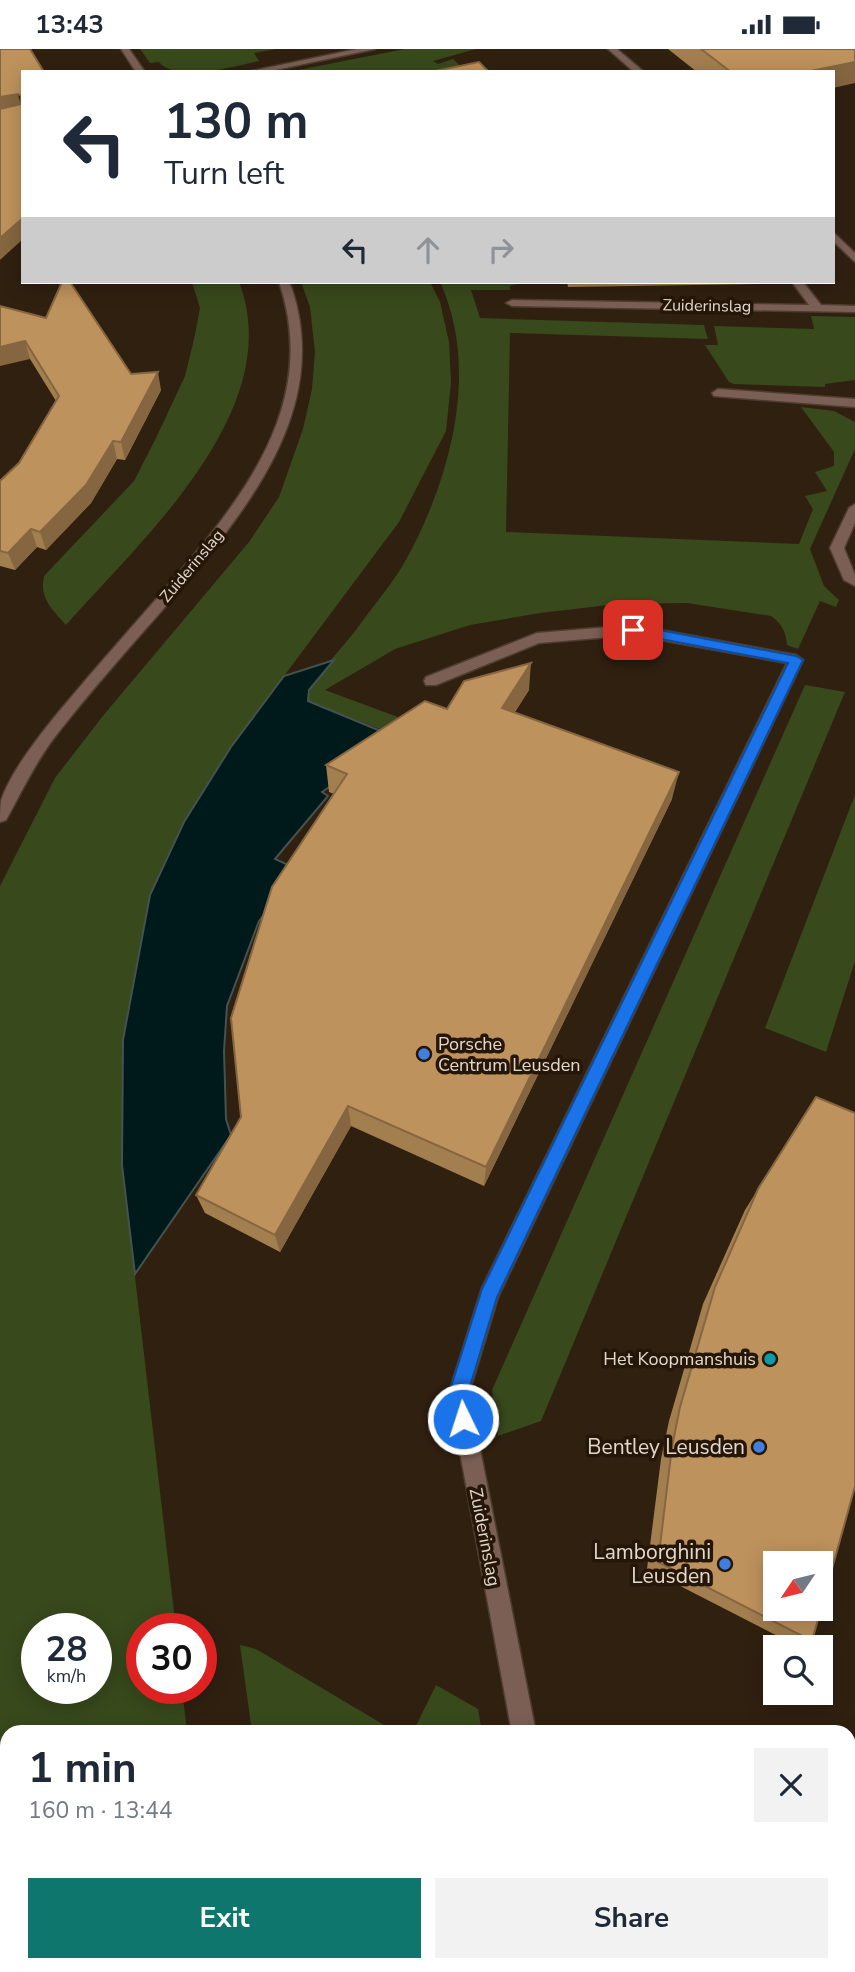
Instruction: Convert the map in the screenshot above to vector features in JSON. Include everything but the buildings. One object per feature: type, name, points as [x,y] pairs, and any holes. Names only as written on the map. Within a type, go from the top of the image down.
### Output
[{"type":"street","points":[[125,49],[140,70]]},
{"type":"street","points":[[261,70],[371,49]]},
{"type":"street","points":[[612,49],[638,70]]},
{"type":"street","points":[[835,237],[855,259]]},
{"type":"street","name":"Zuiderinslag","points":[[0,816],[47,736],[211,544],[248,496],[272,455],[289,407],[298,366],[294,316],[285,284]]},
{"type":"street","points":[[799,284],[817,307]]},
{"type":"street","name":"Zuiderinslag","points":[[512,303],[855,309]]},
{"type":"street","points":[[718,393],[855,403]]},
{"type":"street","points":[[855,508],[837,548],[849,577],[855,581]]},
{"type":"street","name":"Zuiderinslag","points":[[431,681],[537,639],[633,630],[796,660],[489,1295],[459,1393],[522,1725]]},
{"type":"green space","points":[[140,49],[276,49],[254,53],[259,61],[214,70],[174,70],[159,62],[150,63]]},
{"type":"green space","points":[[405,49],[476,49],[433,61],[438,64],[453,59],[465,70],[298,70]]},
{"type":"green space","points":[[193,284],[239,284],[249,330],[243,377],[226,424],[199,469],[167,512],[66,625],[45,597],[44,576],[134,481],[185,376],[200,308]]},
{"type":"green space","points":[[302,284],[431,284],[440,302],[449,342],[451,382],[446,431],[399,522],[231,747],[184,822],[123,1040],[122,1165],[174,1613],[126,1613],[126,1704],[184,1704],[186,1725],[0,1725],[0,886],[55,778],[102,717],[249,542],[279,497],[303,429],[312,389],[315,352],[310,307]]},
{"type":"green space","points":[[441,284],[517,284],[510,286],[510,290],[471,290],[480,318],[704,325],[708,339],[510,333],[506,532],[799,544],[813,509],[805,496],[827,491],[815,472],[834,466],[834,452],[801,407],[834,411],[855,422],[855,449],[810,549],[824,586],[839,600],[836,607],[820,601],[798,649],[787,645],[783,629],[771,616],[687,603],[617,604],[470,625],[395,649],[325,690],[422,726],[393,734],[307,701],[309,692],[321,673],[402,567],[436,493],[455,422],[459,386],[458,350],[452,316]]},
{"type":"green space","points":[[811,316],[855,317],[855,380],[825,384],[825,387],[734,384],[729,382],[705,345],[718,345],[714,326],[814,329]]},
{"type":"green space","points":[[805,685],[845,692],[541,1421],[498,1436],[492,1390]]},
{"type":"green space","points":[[855,795],[855,961],[826,1052],[765,1028]]},
{"type":"green space","points":[[240,1645],[256,1649],[384,1725],[251,1725]]},
{"type":"green space","points":[[436,1685],[478,1709],[481,1725],[416,1725]]},
{"type":"water","points":[[334,660],[309,690],[308,701],[400,739],[322,792],[328,796],[275,859],[299,870],[259,921],[227,1006],[224,1051],[226,1119],[231,1135],[135,1274],[122,1165],[123,1040],[150,895],[184,822],[231,747],[284,676]]},
{"type":"place","name":"Porsche Centrum Leusden","points":[[424,1054]]},
{"type":"place","name":"Het Koopmanshuis","points":[[770,1359]]},
{"type":"place","name":"Bentley Leusden","points":[[759,1447]]},
{"type":"place","name":"Lamborghini Leusden","points":[[725,1564]]},
{"type":"route","points":[[463,1419],[459,1393],[489,1295],[796,660],[633,630]]}]
